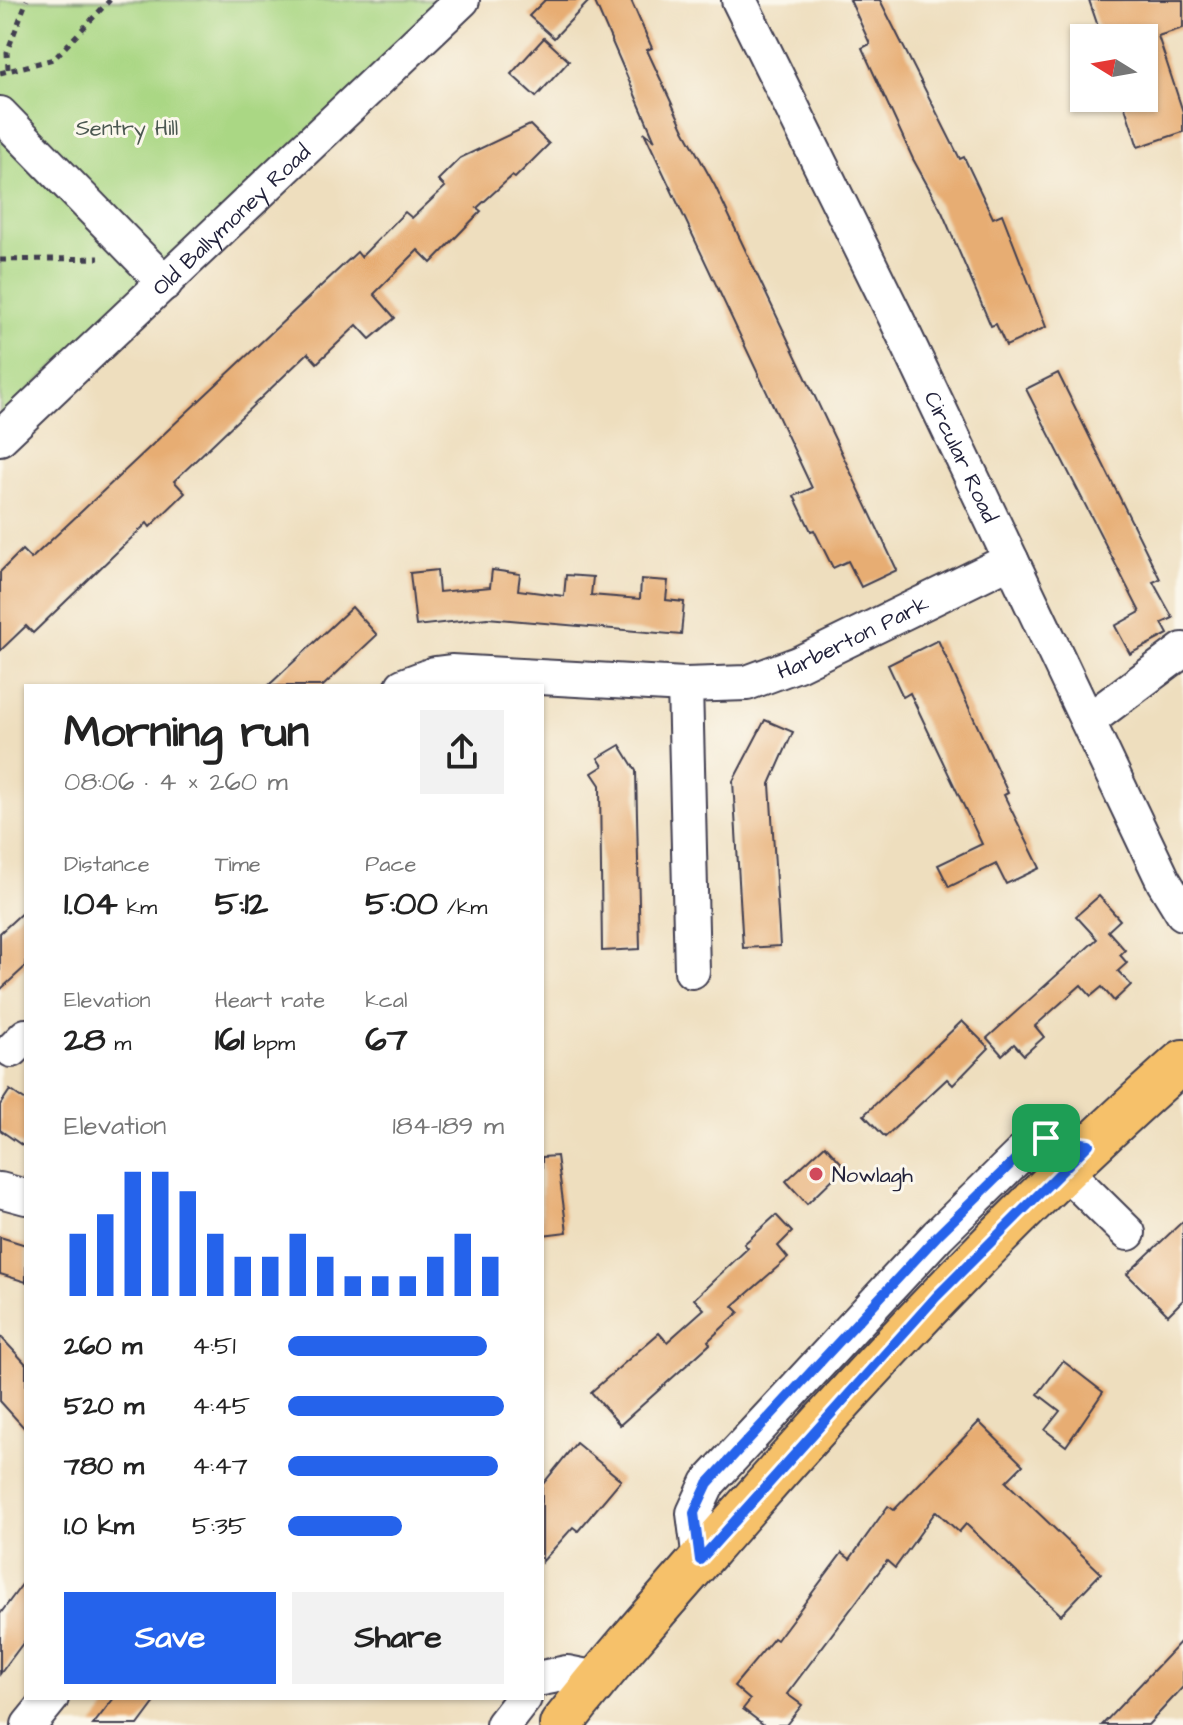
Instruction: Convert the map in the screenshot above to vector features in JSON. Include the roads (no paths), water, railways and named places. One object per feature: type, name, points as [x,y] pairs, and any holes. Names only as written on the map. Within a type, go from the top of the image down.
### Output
[{"type":"main road","points":[[561,1725],[700,1560],[936,1297],[1077,1157],[1183,1061]]},
{"type":"street","name":"Old Ballymoney Road","points":[[0,438],[462,0]]},
{"type":"street","name":"Circular Road","points":[[739,0],[1183,913]]},
{"type":"street","points":[[0,114],[136,257],[165,283]]},
{"type":"street","name":"Harberton Park","points":[[408,684],[435,674],[451,672],[685,685],[738,684],[769,676],[1011,560]]},
{"type":"street","points":[[1088,721],[1183,650]]},
{"type":"street","points":[[685,685],[692,971]]},
{"type":"street","points":[[1077,1157],[1128,1233]]},
{"type":"street","points":[[0,1190],[24,1196]]},
{"type":"street","points":[[544,1678],[567,1673],[597,1679]]},
{"type":"street","points":[[29,1725],[49,1700]]},
{"type":"street","points":[[503,1725],[522,1700]]},
{"type":"place","name":"Nowlagh","points":[[816,1174]]},
{"type":"park label","name":"Sentry Hill","points":[[127,127]]}]
